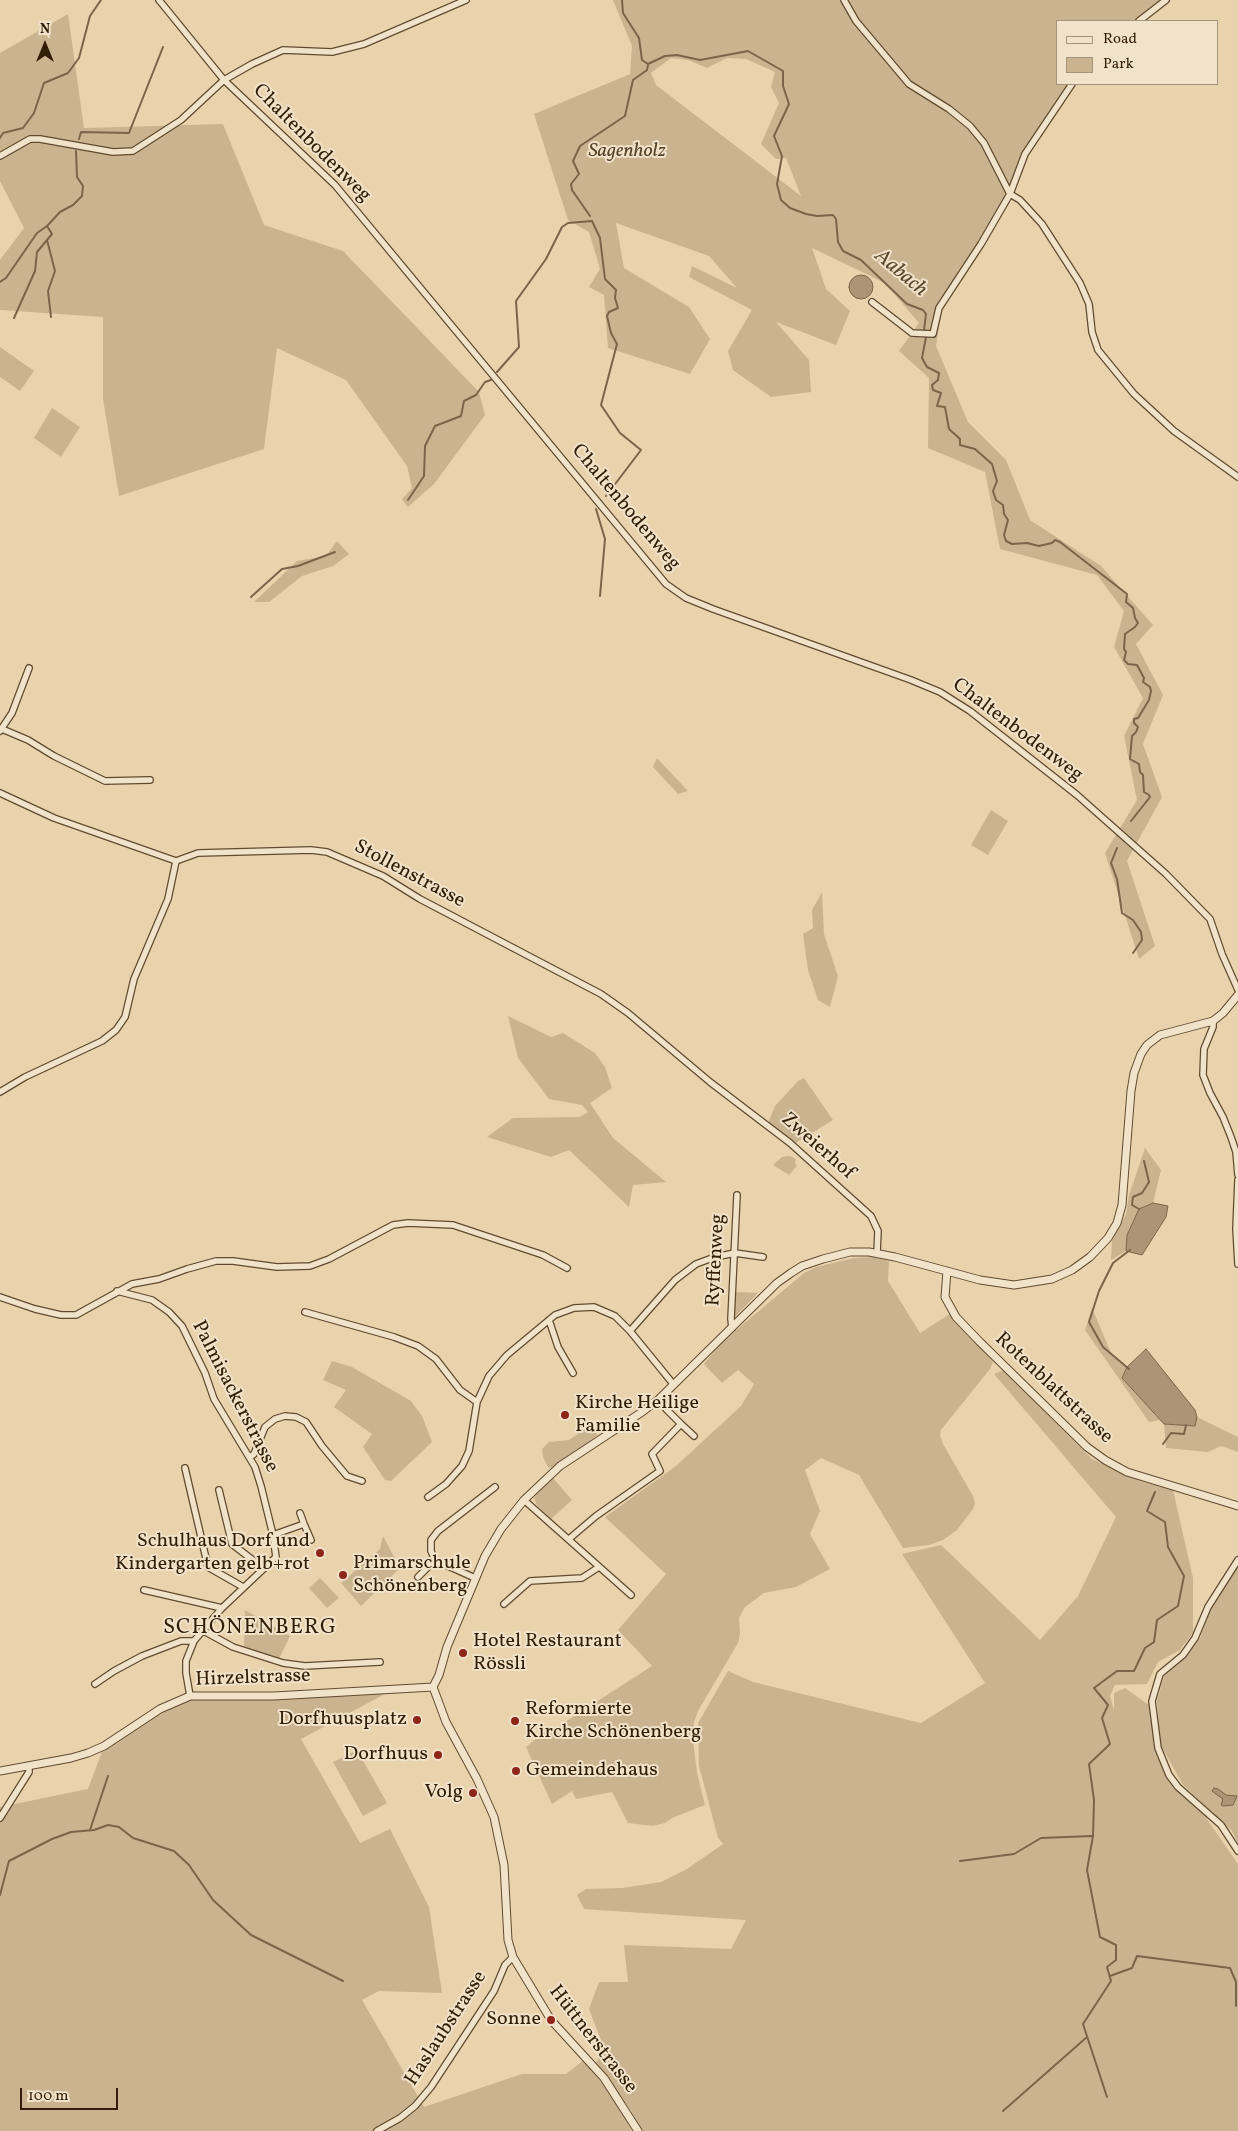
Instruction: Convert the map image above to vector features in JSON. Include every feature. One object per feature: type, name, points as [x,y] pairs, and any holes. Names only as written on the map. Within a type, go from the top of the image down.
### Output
[{"type":"street","name":"Chaltenbodenweg","points":[[159,0],[224,80],[335,185],[666,584],[686,598],[713,609],[940,692],[970,711],[1077,795],[1166,874],[1210,919],[1238,990]]},
{"type":"street","points":[[0,156],[30,139],[40,139],[114,152],[133,150],[181,120],[231,75],[283,50],[332,52],[364,44],[466,0]]},
{"type":"street","points":[[844,0],[856,21],[910,84],[949,109],[970,126],[984,142],[1010,194],[1020,200],[1042,224],[1080,283],[1088,304],[1092,332],[1098,350],[1140,400],[1174,431],[1238,477]]},
{"type":"street","points":[[1140,20],[1166,0]]},
{"type":"street","points":[[872,302],[912,333],[934,334],[939,308],[982,244],[1010,194],[1025,154],[1071,85]]},
{"type":"street","points":[[29,668],[12,713],[1,730],[28,740],[54,756],[105,781],[150,780]]},
{"type":"street","points":[[0,793],[54,818],[176,861],[173,882],[168,898],[134,979],[125,1017],[116,1030],[95,1044],[25,1077],[0,1092]]},
{"type":"street","name":"Stollenstrasse","points":[[176,861],[198,853],[311,850],[327,852],[356,863],[601,994],[710,1082]]},
{"type":"street","points":[[433,1687],[475,1578],[501,1529],[524,1500],[560,1466],[642,1412],[674,1385],[777,1283],[802,1266],[850,1252],[877,1253],[1002,1284],[1039,1282],[1072,1270],[1101,1247],[1117,1223],[1124,1199],[1131,1091],[1139,1058],[1147,1045],[1160,1034],[1213,1021],[1224,1013],[1238,995]]},
{"type":"street","points":[[1213,1021],[1213,1026],[1204,1048],[1203,1075],[1206,1085],[1232,1137],[1236,1152],[1238,1175]]},
{"type":"street","name":"Zweierhof","points":[[710,1082],[790,1143],[871,1216],[878,1231],[877,1253]]},
{"type":"street","points":[[1238,1180],[1236,1228],[1238,1264]]},
{"type":"street","name":"Ryffenweg","points":[[732,1328],[737,1195]]},
{"type":"street","points":[[0,1297],[61,1316],[76,1315],[116,1291],[132,1284],[159,1280],[187,1269],[216,1262],[234,1261],[277,1267],[310,1266],[330,1259],[393,1226],[408,1223],[453,1225],[543,1255],[567,1268]]},
{"type":"street","points":[[630,1331],[675,1280],[696,1264],[715,1257],[735,1254],[763,1257]]},
{"type":"street","name":"Rotenblattstrasse","points":[[947,1271],[945,1297],[956,1317],[1087,1447],[1127,1472],[1238,1506]]},
{"type":"street","name":"Palmisackerstrasse","points":[[116,1291],[152,1300],[169,1312],[182,1326],[205,1373],[214,1399],[250,1457],[262,1486],[276,1556],[263,1568]]},
{"type":"street","points":[[428,1497],[446,1484],[462,1466],[469,1451],[477,1402],[489,1376],[507,1355],[555,1315],[574,1308],[594,1307],[614,1316],[630,1331],[674,1385]]},
{"type":"street","points":[[305,1312],[394,1336],[418,1346],[436,1359],[460,1390],[477,1402]]},
{"type":"street","points":[[549,1320],[558,1347],[573,1373]]},
{"type":"street","points":[[666,1409],[694,1436]]},
{"type":"street","points":[[250,1457],[254,1454],[265,1426],[275,1419],[286,1416],[296,1417],[306,1422],[335,1464],[347,1476],[362,1481]]},
{"type":"street","points":[[569,1540],[596,1516],[660,1471],[652,1454],[681,1424]]},
{"type":"street","points":[[185,1468],[208,1567],[243,1587]]},
{"type":"street","points":[[475,1578],[435,1560],[431,1551],[431,1540],[438,1531],[494,1487]]},
{"type":"street","points":[[190,1696],[186,1661],[194,1641],[222,1608],[263,1568],[232,1544],[220,1490]]},
{"type":"street","points":[[524,1500],[631,1595]]},
{"type":"street","points":[[300,1513],[311,1540]]},
{"type":"street","points":[[273,1536],[304,1524]]},
{"type":"street","points":[[418,1577],[435,1560]]},
{"type":"street","points":[[1238,1560],[1208,1607],[1195,1638],[1183,1655],[1160,1674],[1152,1701],[1158,1748],[1170,1775],[1178,1787],[1221,1825],[1238,1851]]},
{"type":"street","points":[[504,1604],[530,1581],[582,1578],[599,1567]]},
{"type":"street","points":[[144,1590],[222,1608]]},
{"type":"street","points":[[202,1630],[233,1647],[283,1664],[305,1666],[380,1662]]},
{"type":"street","points":[[95,1684],[142,1656],[181,1641],[194,1641]]},
{"type":"street","name":"Hirzelstrasse","points":[[0,1771],[88,1753],[104,1746],[160,1708],[190,1696],[274,1696],[433,1687]]},
{"type":"street","name":"Hüttnerstrasse","points":[[433,1687],[446,1722],[480,1785],[494,1817],[504,1865],[508,1940],[513,1957],[551,2020],[604,2078],[638,2131]]},
{"type":"street","points":[[0,1818],[29,1772],[29,1766]]},
{"type":"street","name":"Haslaubstrasse","points":[[377,2131],[400,2118],[415,2106],[432,2087],[494,1991],[505,1965],[513,1957]]},
{"type":"green space","name":"Sagenholz","points":[[613,0],[1166,0],[1140,20],[1056,20],[1056,85],[1071,85],[1025,154],[1010,194],[943,302],[936,346],[968,422],[1006,460],[1030,520],[1101,566],[1153,625],[1136,644],[1163,695],[1143,744],[1162,797],[1127,861],[1155,946],[1139,959],[1105,853],[1137,800],[1124,736],[1143,698],[1114,647],[1124,611],[1097,575],[1000,549],[985,472],[928,448],[929,378],[899,351],[919,323],[885,283],[812,248],[826,289],[850,311],[836,345],[776,322],[809,360],[811,392],[771,397],[733,370],[728,351],[752,310],[689,277],[692,266],[737,288],[709,256],[616,223],[624,268],[689,307],[710,339],[690,374],[608,348],[604,295],[589,287],[600,269],[589,232],[568,220],[534,114],[630,74],[632,46]],"holes":[[[671,58],[688,60],[707,68],[727,58],[746,59],[775,72],[771,87],[779,103],[761,144],[776,159],[786,158],[801,196],[656,85],[651,73]]]},
{"type":"green space","points":[[68,14],[84,128],[223,124],[264,225],[343,251],[479,392],[485,415],[434,484],[408,507],[402,499],[412,488],[407,466],[346,380],[277,348],[264,449],[119,496],[103,399],[103,317],[0,310],[0,260],[24,228],[0,181],[0,53]]},
{"type":"green space","points":[[0,347],[34,371],[20,391],[0,377]]},
{"type":"green space","points":[[52,408],[80,427],[61,457],[34,438]]},
{"type":"green space","points":[[337,541],[349,554],[333,566],[302,576],[269,602],[254,602],[297,561],[326,556]]},
{"type":"green space","points":[[657,758],[688,791],[678,794],[653,767]]},
{"type":"green space","points":[[991,810],[1008,821],[988,855],[971,845]]},
{"type":"green space","points":[[822,892],[824,934],[838,976],[830,1007],[818,1000],[808,970],[803,934],[813,928],[812,910]]},
{"type":"green space","points":[[508,1016],[551,1037],[563,1033],[595,1053],[605,1067],[612,1088],[590,1103],[613,1138],[666,1182],[633,1185],[629,1207],[569,1150],[551,1157],[487,1137],[513,1118],[580,1117],[588,1112],[582,1105],[549,1099],[518,1058]]},
{"type":"green space","points":[[804,1078],[833,1120],[792,1145],[768,1123],[775,1106],[798,1081]]},
{"type":"green space","points":[[1145,1148],[1161,1170],[1153,1203],[1139,1209],[1127,1235],[1126,1251],[1111,1260],[1112,1241],[1126,1214],[1129,1195]]},
{"type":"green space","points":[[790,1156],[796,1159],[795,1163],[797,1166],[789,1175],[773,1165],[782,1157]]},
{"type":"green space","points":[[872,1257],[889,1261],[888,1281],[920,1333],[950,1314],[993,1362],[990,1369],[941,1430],[940,1435],[943,1444],[973,1496],[975,1503],[973,1509],[957,1530],[943,1540],[929,1545],[903,1548],[859,1475],[821,1458],[805,1470],[820,1511],[810,1534],[830,1569],[796,1587],[764,1593],[745,1607],[741,1614],[739,1618],[740,1634],[738,1643],[698,1711],[694,1722],[693,1740],[697,1773],[705,1805],[672,1818],[665,1823],[653,1826],[628,1823],[612,1792],[576,1799],[572,1791],[552,1804],[526,1747],[546,1730],[548,1733],[652,1666],[618,1630],[666,1574],[605,1517],[676,1466],[741,1406],[754,1384],[738,1370],[722,1383],[704,1364],[722,1342],[804,1273],[816,1267],[854,1258]]},
{"type":"green space","points":[[736,1292],[758,1293],[734,1318],[733,1317]]},
{"type":"green space","points":[[1092,1308],[1111,1353],[1127,1367],[1122,1378],[1160,1420],[1149,1422],[1085,1330]]},
{"type":"green space","points":[[332,1361],[352,1367],[411,1401],[422,1416],[432,1442],[391,1481],[385,1480],[363,1447],[372,1434],[334,1407],[346,1390],[323,1380]]},
{"type":"green space","points":[[1003,1370],[1092,1459],[1143,1482],[1173,1490],[1193,1578],[1193,1633],[1180,1650],[1158,1662],[1147,1684],[1115,1685],[1110,1696],[1114,1710],[1114,1693],[1125,1688],[1149,1705],[1154,1747],[1171,1785],[1202,1812],[1238,1864],[1238,2131],[642,2131],[632,2112],[596,2063],[603,2051],[602,2043],[589,2009],[599,1982],[628,1982],[624,1945],[731,1949],[746,1920],[584,1909],[577,1895],[586,1889],[622,1888],[661,1882],[687,1869],[723,1844],[718,1838],[699,1766],[698,1723],[728,1671],[753,1682],[921,1723],[985,1683],[902,1554],[941,1545],[1040,1640],[1078,1596],[1116,1517],[994,1374]]},
{"type":"green space","points":[[1197,1417],[1238,1437],[1238,1452],[1221,1446],[1208,1452],[1166,1448],[1164,1424],[1195,1426]]},
{"type":"green space","points":[[588,1427],[598,1435],[552,1468],[548,1467],[543,1457],[542,1449],[549,1442],[569,1440]]},
{"type":"green space","points":[[553,1478],[572,1500],[551,1519],[537,1505],[534,1498]]},
{"type":"green space","points":[[383,1536],[400,1568],[361,1606],[341,1583],[380,1549]]},
{"type":"green space","points":[[1238,1567],[1238,1844],[1232,1831],[1183,1785],[1160,1744],[1157,1701],[1164,1676],[1186,1657],[1200,1638],[1211,1609]]},
{"type":"green space","points":[[320,1578],[339,1598],[327,1608],[309,1588]]},
{"type":"green space","points":[[245,1610],[290,1636],[279,1659],[244,1649]]},
{"type":"green space","points":[[396,1688],[301,1739],[360,1843],[390,1829],[429,1907],[442,1993],[379,1991],[362,2000],[424,2107],[522,2074],[566,2074],[584,2060],[611,2095],[632,2131],[0,2131],[0,1807],[88,1789],[103,1749],[190,1696],[274,1696]]},
{"type":"green space","points":[[357,1750],[387,1803],[363,1816],[333,1762]]},
{"type":"shaded area","points":[[861,275],[866,276],[872,282],[872,292],[866,298],[861,299],[856,298],[850,292],[849,287],[850,282],[856,276]]},
{"type":"shaded area","points":[[1153,1203],[1168,1206],[1166,1217],[1142,1255],[1126,1251],[1127,1235],[1139,1209]]},
{"type":"shaded area","points":[[1146,1349],[1195,1410],[1197,1417],[1195,1426],[1164,1424],[1122,1378],[1127,1367]]},
{"type":"shaded area","points":[[1214,1788],[1226,1795],[1237,1796],[1233,1805],[1221,1805],[1223,1799],[1212,1791]]},
{"type":"waterway","points":[[0,138],[3,133],[23,128],[34,113],[44,83],[68,73],[79,58],[90,16],[101,0]]},
{"type":"waterway","name":"Aabach","points":[[622,0],[623,13],[639,38],[642,60],[648,64]]},
{"type":"waterway","points":[[79,139],[81,132],[129,133],[163,47]]},
{"type":"waterway","name":"Aabach","points":[[648,64],[665,56],[677,55],[700,60],[748,51],[783,71],[783,86],[789,104],[774,136],[782,156],[777,184],[781,200],[790,208],[806,214],[817,216],[833,215],[836,219],[838,242],[843,251],[861,260],[907,304],[923,310],[926,314],[924,330],[926,337],[922,358],[927,367],[939,373],[938,380],[932,385],[933,390],[941,393],[937,406],[945,407],[949,429],[960,439],[960,445],[975,449],[992,464],[997,481],[993,491],[996,500],[1003,505],[1004,514],[1008,520],[1004,535],[1006,541],[1012,544],[1027,543],[1039,546],[1052,543],[1055,540],[1060,542],[1127,594],[1126,602],[1133,608],[1138,623],[1125,634],[1124,649],[1126,652],[1124,660],[1128,664],[1137,665],[1144,678],[1143,682],[1150,687],[1151,691],[1149,700],[1138,718],[1134,719],[1134,723],[1138,727],[1132,736],[1130,759],[1139,764],[1140,772],[1143,775],[1144,792],[1150,797],[1131,821]]},
{"type":"waterway","points":[[590,216],[572,190],[571,184],[579,174],[573,161],[580,146],[625,116],[633,80],[647,70],[648,65]]},
{"type":"waterway","points":[[14,318],[35,271],[37,252],[52,234],[47,226],[60,212],[73,205],[82,196],[83,186],[77,177],[76,151]]},
{"type":"waterway","points":[[497,372],[519,347],[516,301],[546,259],[562,227],[568,223],[592,221],[600,238],[605,279],[616,290],[615,298],[618,308],[609,312],[607,316],[611,333],[617,344],[601,405],[620,433],[641,450],[606,496]]},
{"type":"waterway","points":[[0,282],[6,278],[37,233],[47,226]]},
{"type":"waterway","points":[[47,240],[55,271],[48,291],[51,317]]},
{"type":"waterway","points":[[408,500],[424,476],[425,446],[435,426],[461,416],[464,401],[476,395],[485,382],[491,380]]},
{"type":"waterway","points":[[596,509],[605,539],[600,596]]},
{"type":"waterway","points":[[251,597],[282,569],[298,566],[335,552]]},
{"type":"waterway","name":"Aabach","points":[[1117,848],[1111,863],[1117,879],[1122,913],[1133,920],[1141,932],[1142,940],[1133,953]]},
{"type":"waterway","points":[[1139,1209],[1132,1205],[1133,1197],[1142,1193],[1149,1182],[1144,1161]]},
{"type":"waterway","points":[[1129,1369],[1103,1347],[1089,1322],[1099,1291],[1113,1263],[1130,1250]]},
{"type":"waterway","points":[[1163,1444],[1171,1433],[1184,1434],[1186,1425]]},
{"type":"waterway","points":[[1107,2097],[1083,2024],[1111,1981],[1107,1967],[1116,1960],[1116,1945],[1100,1937],[1087,1870],[1093,1836],[1094,1800],[1089,1764],[1110,1744],[1102,1718],[1108,1705],[1094,1688],[1117,1671],[1134,1671],[1145,1648],[1154,1642],[1157,1620],[1178,1606],[1184,1576],[1168,1547],[1165,1522],[1147,1511],[1155,1492]]},
{"type":"waterway","points":[[90,1830],[108,1776]]},
{"type":"waterway","points":[[0,1895],[9,1861],[52,1839],[71,1832],[94,1830],[108,1825],[119,1827],[133,1838],[174,1851],[189,1865],[213,1900],[251,1935],[343,1981]]},
{"type":"waterway","points":[[960,1861],[1014,1854],[1041,1838],[1092,1836]]},
{"type":"waterway","points":[[1110,1976],[1132,1968],[1137,1956],[1230,1968],[1236,1982],[1236,2006]]},
{"type":"waterway","points":[[1003,2111],[1087,2037]]},
{"type":"place","name":"Kirche Heilige Familie","points":[[565,1415]]},
{"type":"place","name":"Schulhaus Dorf und Kindergarten gelb+rot","points":[[320,1553]]},
{"type":"place","name":"Primarschule Schönenberg","points":[[343,1575]]},
{"type":"place","name":"Hotel Restaurant Rössli","points":[[463,1653]]},
{"type":"place","name":"Dorfhuusplatz","points":[[417,1720]]},
{"type":"place","name":"Reformierte Kirche Schönenberg","points":[[515,1721]]},
{"type":"place","name":"Dorfhuus","points":[[438,1755]]},
{"type":"place","name":"Gemeindehaus","points":[[516,1771]]},
{"type":"place","name":"Volg","points":[[473,1793]]},
{"type":"place","name":"Sonne","points":[[551,2020]]},
{"type":"district","name":"SCHÖNENBERG","points":[[250,1629]]}]
